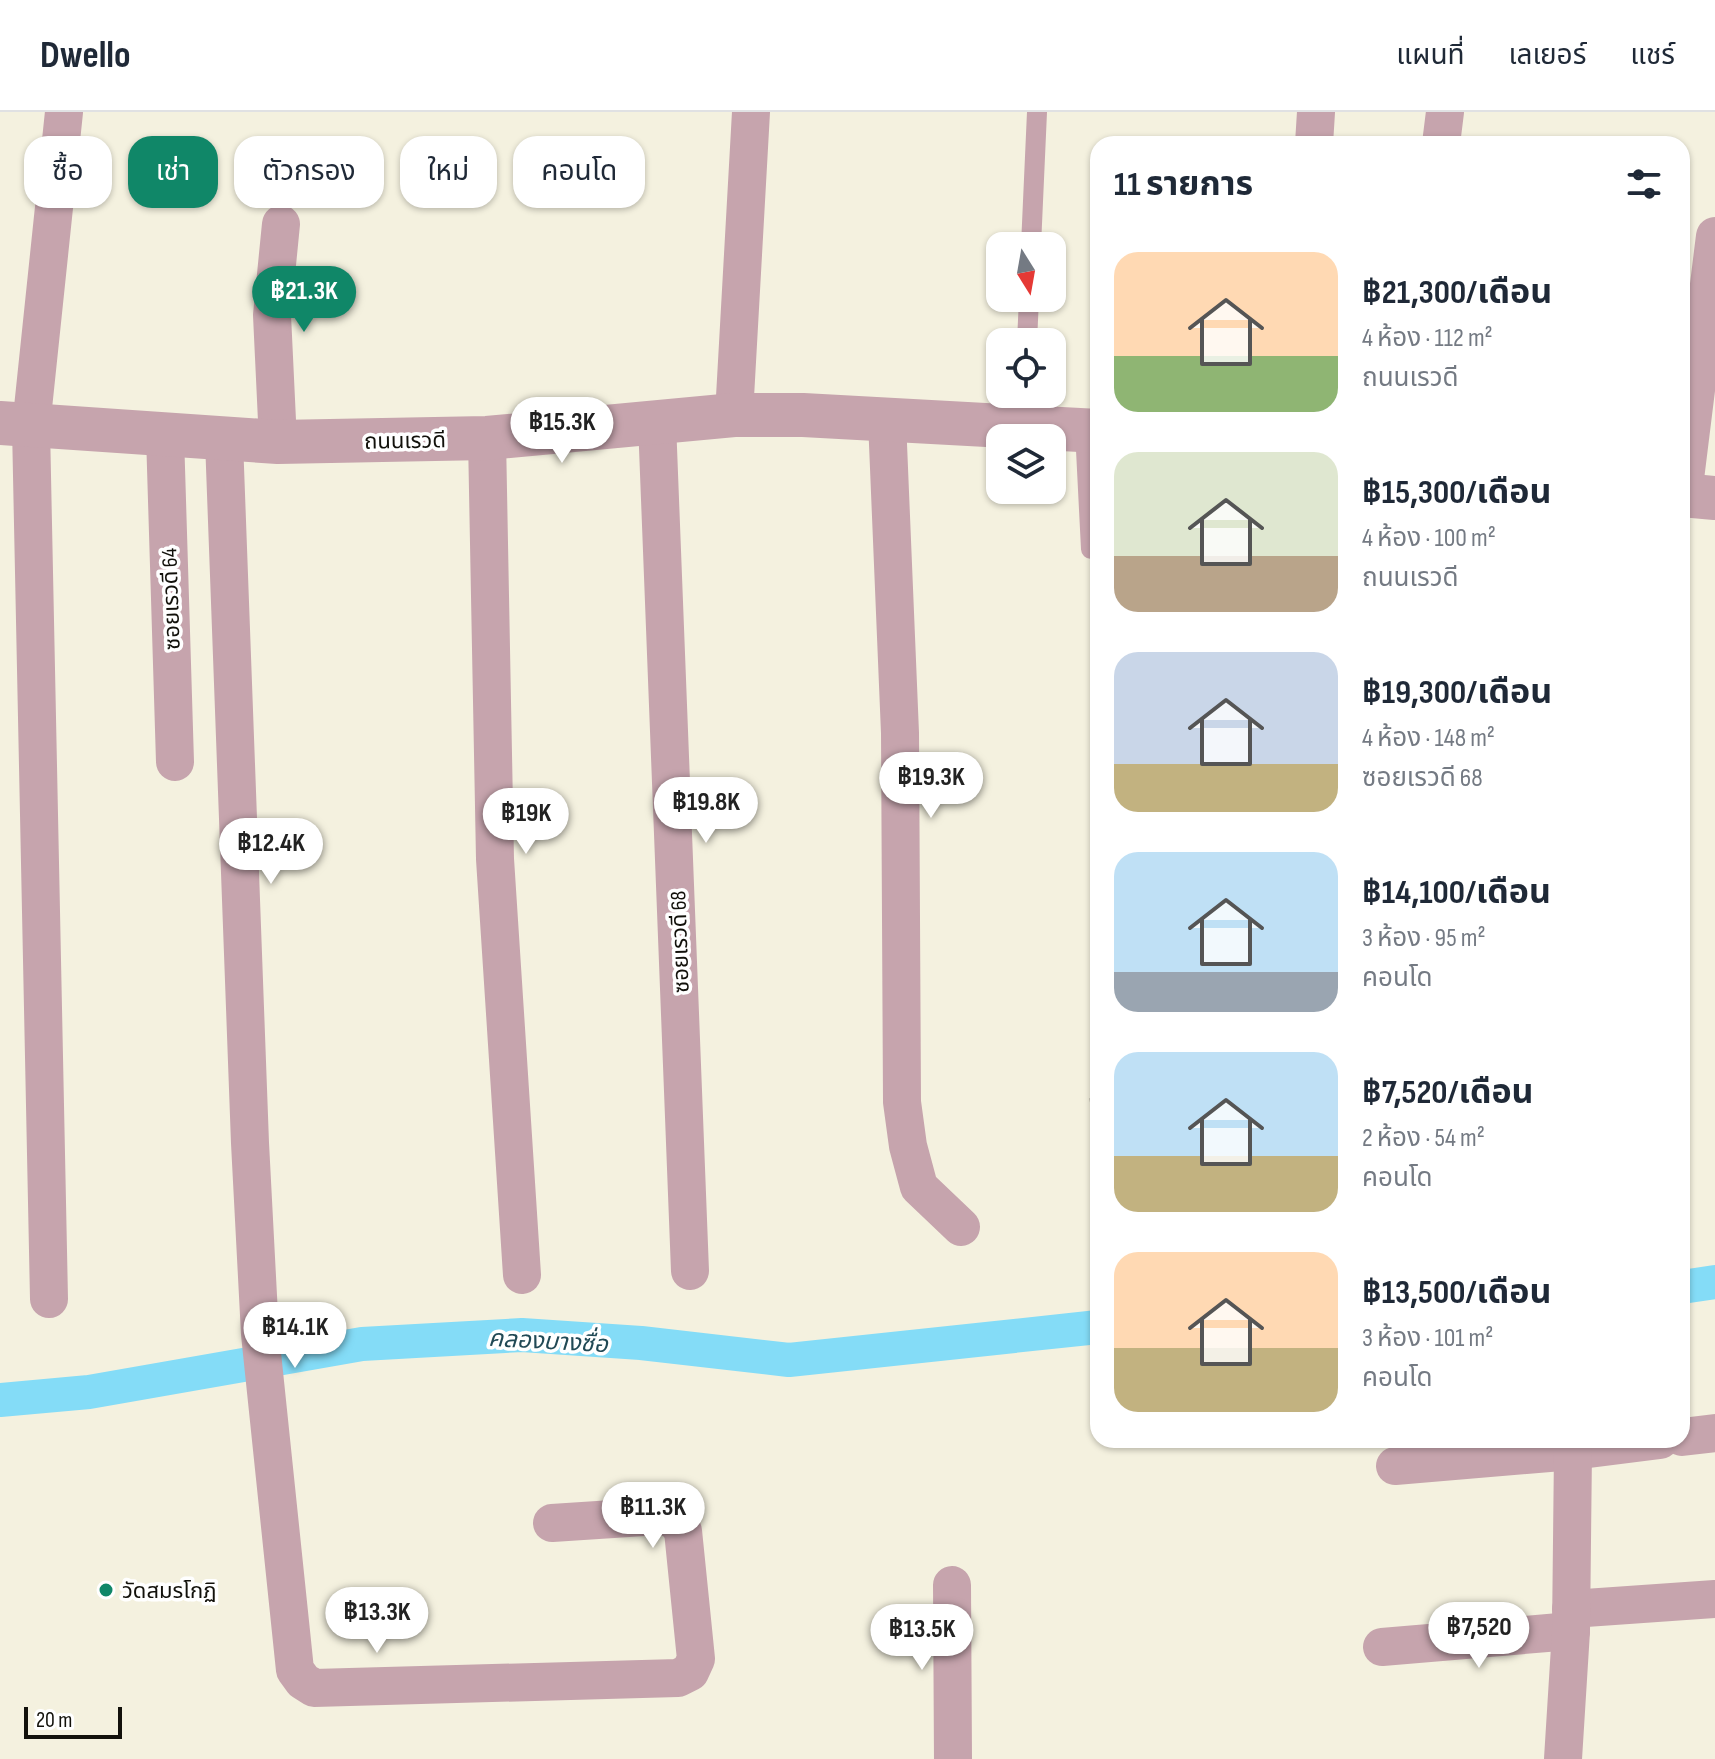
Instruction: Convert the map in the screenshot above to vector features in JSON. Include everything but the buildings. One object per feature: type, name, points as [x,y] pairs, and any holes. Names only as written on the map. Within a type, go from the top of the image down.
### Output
[{"type":"street","points":[[49,1299],[16,425],[64,112]]},
{"type":"street","points":[[734,415],[751,112]]},
{"type":"street","points":[[1314,136],[1316,112]]},
{"type":"street","points":[[1442,136],[1445,112]]},
{"type":"street","points":[[278,442],[272,315],[281,224]]},
{"type":"street","points":[[1693,496],[1715,236]]},
{"type":"street","name":"ถนนเรวดี","points":[[16,425],[278,442],[487,438],[734,415],[887,420],[1024,410],[1090,430]]},
{"type":"street","points":[[887,420],[900,733],[902,1102],[908,1146],[919,1187],[961,1227]]},
{"type":"street","name":"ซอยเรวดี 68","points":[[657,422],[690,1271]]},
{"type":"street","name":"ซอยเรวดี 64","points":[[165,435],[175,762]]},
{"type":"street","points":[[487,438],[495,859],[522,1275]]},
{"type":"street","points":[[224,440],[260,1334],[295,1670],[303,1681],[314,1688],[678,1678],[690,1672],[696,1659],[683,1531],[678,1522],[671,1517],[659,1516],[552,1523]]},
{"type":"street","points":[[1690,1436],[1715,1433]]},
{"type":"street","points":[[1395,1466],[1597,1448]]},
{"type":"street","points":[[1563,1759],[1571,1620],[1573,1451]]},
{"type":"street","points":[[952,1585],[953,1759]]},
{"type":"street","points":[[1382,1647],[1715,1599]]},
{"type":"lane","points":[[1032,232],[1037,112]]},
{"type":"waterway","name":"คลองบางซื่อ","points":[[1690,1286],[1715,1282]]},
{"type":"waterway","name":"คลองบางซื่อ","points":[[0,1400],[89,1392],[362,1344],[522,1335],[641,1343],[789,1360],[1090,1328]]},
{"type":"place","name":"วัดสมรโกฏิ","points":[[106,1590]]}]
